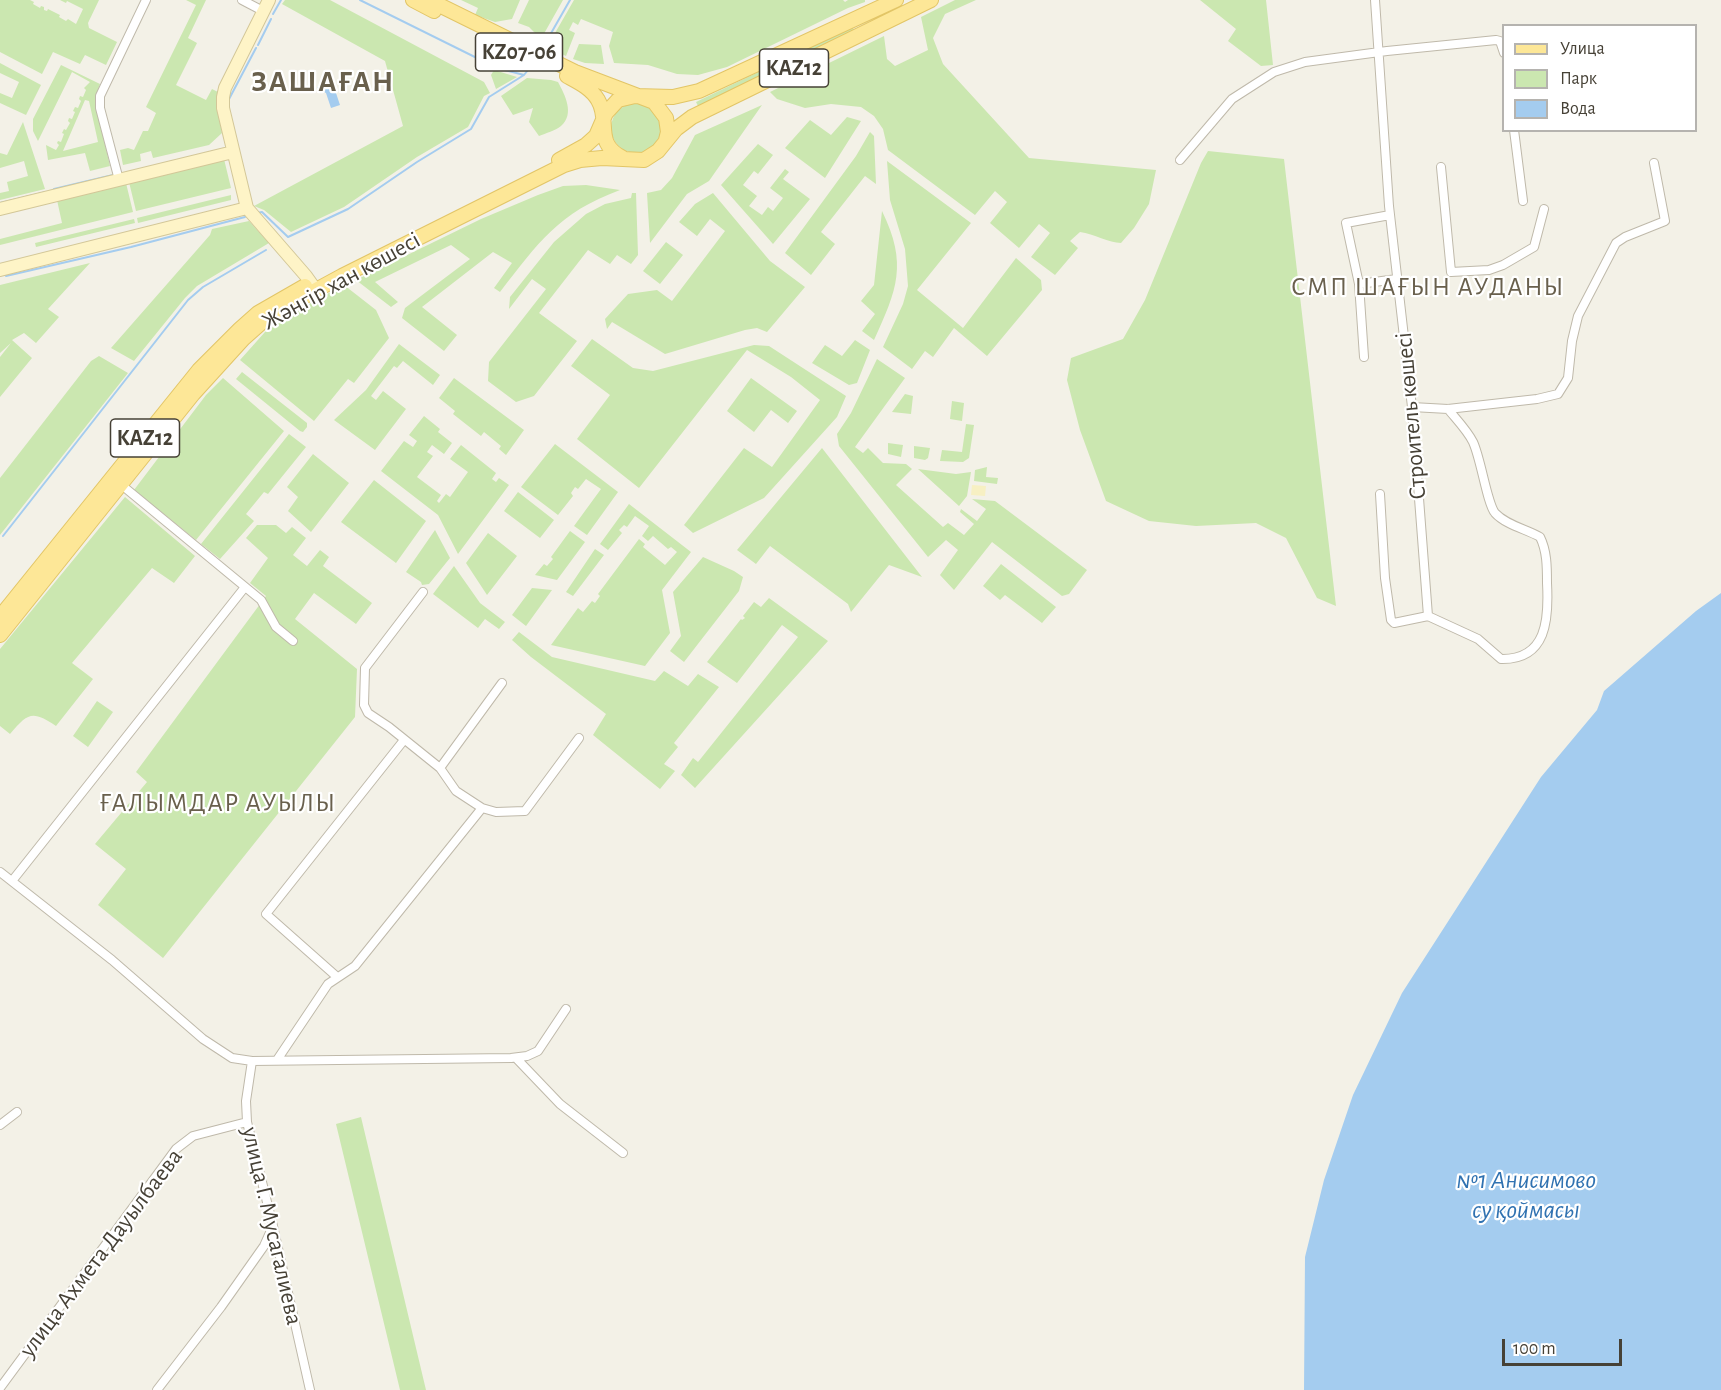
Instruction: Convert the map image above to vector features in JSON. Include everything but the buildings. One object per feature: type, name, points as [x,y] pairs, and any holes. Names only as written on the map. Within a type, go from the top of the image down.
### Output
[{"type":"main road","name":"KZ07-06","points":[[413,0],[582,85],[599,101],[603,124]]},
{"type":"main road","name":"KZ07-06","points":[[429,0],[576,72],[608,86],[641,96]]},
{"type":"main road","name":"Жәңгір хан көшесі","points":[[314,286],[591,142],[600,132],[606,113],[614,104],[629,96],[673,97],[699,91],[896,0]]},
{"type":"main road","name":"Жәңгір хан көшесі","points":[[0,635],[199,370],[258,313],[282,297],[314,286],[564,165],[594,159],[644,159],[658,151],[676,129],[692,117],[931,0]]},
{"type":"main road","points":[[266,5],[223,94],[222,104],[248,208],[314,286]]},
{"type":"main road","points":[[641,96],[654,102],[664,112],[668,125],[663,145]]},
{"type":"main road","points":[[603,124],[603,132],[609,147],[614,153],[628,160]]},
{"type":"main road","points":[[0,209],[233,152]]},
{"type":"main road","points":[[0,270],[248,208]]},
{"type":"main road","name":"Жәңгір хан көшесі","points":[[0,617],[117,481]]},
{"type":"street","points":[[118,180],[100,108],[100,96],[146,0]]},
{"type":"street","points":[[242,0],[266,5]]},
{"type":"street","name":"Строитель көшесі","points":[[1375,0],[1390,215],[1412,407],[1428,616]]},
{"type":"street","points":[[1180,160],[1232,99],[1274,72],[1305,62],[1377,52],[1496,40],[1502,45]]},
{"type":"street","points":[[1514,132],[1523,201]]},
{"type":"street","points":[[1412,407],[1448,409],[1547,398],[1558,394],[1568,378],[1572,340],[1578,316],[1616,243],[1665,221],[1654,163]]},
{"type":"street","points":[[1441,167],[1451,272],[1489,270],[1503,265],[1534,247],[1544,209]]},
{"type":"street","points":[[1364,357],[1359,285],[1346,223],[1390,215]]},
{"type":"street","points":[[1359,285],[1397,279]]},
{"type":"street","points":[[1380,494],[1385,578],[1391,620],[1394,623],[1428,616],[1478,639],[1501,659],[1523,657],[1534,648],[1542,636],[1548,611],[1547,561],[1544,545],[1540,537],[1495,513],[1472,441],[1448,409]]},
{"type":"street","points":[[117,481],[261,600],[276,627],[293,641]]},
{"type":"street","points":[[12,881],[245,587]]},
{"type":"street","points":[[423,592],[365,668],[364,705],[368,713],[440,768],[456,791],[482,808],[496,812],[525,811],[579,738]]},
{"type":"street","points":[[440,768],[502,682]]},
{"type":"street","points":[[336,976],[266,914],[404,740]]},
{"type":"street","points":[[278,1060],[328,984],[336,976],[355,966],[482,808]]},
{"type":"street","points":[[0,872],[112,960],[203,1039],[232,1058],[252,1061],[516,1058],[538,1051],[566,1009]]},
{"type":"street","points":[[516,1058],[560,1104],[623,1154]]},
{"type":"street","name":"улица Г. Мусагалиева","points":[[252,1061],[246,1101],[247,1122],[310,1390]]},
{"type":"street","points":[[0,1125],[17,1112]]},
{"type":"street","name":"улица Ахмета Дауылбаева","points":[[0,1388],[176,1149],[193,1136],[247,1122]]},
{"type":"street","points":[[157,1390],[221,1307],[264,1246],[273,1226]]},
{"type":"green space","points":[[0,0],[30,0],[40,8],[44,7],[44,10],[48,9],[66,21],[68,19],[76,24],[83,9],[60,0],[99,0],[88,23],[89,28],[117,42],[106,65],[85,55],[80,64],[53,52],[42,74],[0,52]]},
{"type":"green space","points":[[186,0],[206,0],[188,38],[197,43],[176,85],[206,100],[212,89],[218,92],[222,133],[209,145],[153,158],[151,151],[140,154],[141,161],[123,165],[120,150],[128,148],[134,150],[143,131],[148,131],[156,113],[146,107],[196,5]]},
{"type":"green space","points":[[285,0],[330,0],[484,82],[490,93],[484,96],[468,127],[417,157],[344,207],[291,232],[264,210],[254,206],[403,126],[385,61],[282,4]]},
{"type":"green space","points":[[461,0],[520,0],[512,19],[495,22],[475,15],[478,8]]},
{"type":"green space","points":[[529,0],[563,0],[541,39],[529,27],[518,23]]},
{"type":"green space","points":[[574,0],[843,0],[845,2],[865,0],[865,2],[848,8],[727,67],[698,75],[677,74],[648,65],[614,63],[609,46],[613,32],[581,19],[578,25],[573,22],[569,30],[575,33],[566,56],[547,47]]},
{"type":"green space","points":[[955,0],[976,0],[945,14],[933,38],[943,64],[1029,158],[1156,170],[1149,204],[1134,228],[1121,243],[1080,232],[1070,241],[1078,248],[1055,275],[1031,257],[1050,233],[1039,224],[1019,248],[990,223],[1007,202],[995,191],[975,215],[888,150],[883,129],[874,116],[861,107],[831,104],[805,108],[777,99],[770,92],[884,36],[887,59],[895,66],[928,50],[921,17]]},
{"type":"green space","points":[[1200,0],[1266,0],[1273,65],[1261,66],[1228,41],[1236,29]]},
{"type":"green space","points":[[852,27],[855,31],[698,106],[696,102]]},
{"type":"green space","points":[[579,44],[601,45],[604,64],[585,63],[573,59]]},
{"type":"green space","points":[[0,63],[41,85],[26,115],[0,103],[0,93],[12,98],[19,82],[0,73]]},
{"type":"green space","points":[[61,65],[100,84],[95,99],[110,166],[90,171],[85,153],[48,160],[46,145],[56,150],[59,145],[58,141],[61,142],[64,129],[66,130],[70,123],[69,118],[72,119],[75,107],[78,108],[81,101],[80,96],[83,97],[86,90],[84,88],[90,82],[72,72],[38,141],[33,131],[33,119]],"holes":[[[85,100],[89,101],[98,142],[63,151]]]},
{"type":"green space","points":[[494,70],[517,77],[496,89],[491,75]]},
{"type":"green space","points":[[527,78],[558,82],[567,104],[567,116],[561,126],[539,136],[529,122],[533,108],[513,115],[501,96]]},
{"type":"green space","points":[[631,103],[641,103],[654,110],[661,123],[661,133],[654,146],[641,153],[631,153],[622,149],[615,142],[611,133],[611,123],[615,114],[622,107]]},
{"type":"green space","points":[[762,105],[709,181],[687,194],[650,243],[647,193],[661,190],[672,178],[695,135]]},
{"type":"green space","points":[[847,117],[861,121],[825,178],[785,148],[810,120],[831,135]]},
{"type":"green space","points":[[23,122],[45,189],[0,200],[0,193],[9,191],[7,182],[28,176],[24,161],[0,168],[0,153],[7,155]]},
{"type":"green space","points":[[870,132],[874,136],[876,184],[865,176],[821,232],[835,244],[811,275],[785,253],[856,156]]},
{"type":"green space","points":[[758,144],[773,155],[758,174],[754,171],[743,185],[757,196],[749,206],[762,215],[768,207],[773,211],[783,198],[770,188],[785,169],[789,172],[783,179],[810,199],[773,244],[721,185]]},
{"type":"green space","points":[[1208,151],[1284,159],[1336,606],[1317,598],[1286,538],[1256,523],[1196,526],[1149,521],[1106,501],[1080,430],[1067,380],[1071,358],[1123,339],[1145,300]]},
{"type":"green space","points":[[224,159],[231,188],[136,211],[129,182]]},
{"type":"green space","points":[[887,161],[971,223],[917,290],[963,328],[1016,258],[1041,280],[1042,290],[987,356],[954,328],[933,357],[925,351],[912,369],[883,347],[903,304],[908,286],[905,249],[890,200]]},
{"type":"green space","points":[[126,183],[133,212],[0,245],[0,239],[62,223],[57,200]]},
{"type":"green space","points":[[586,185],[620,190],[599,199],[565,219],[526,258],[500,292],[494,288],[512,263],[493,252],[422,307],[457,335],[444,351],[402,318],[405,308],[470,259],[451,245],[375,282],[398,302],[391,307],[356,280],[481,219],[538,195],[563,186]]},
{"type":"green space","points":[[632,193],[636,193],[638,255],[631,264],[617,255],[610,264],[588,250],[539,313],[577,341],[534,396],[516,402],[488,381],[489,362],[546,289],[532,279],[509,309],[510,297],[554,242],[586,214],[605,204],[631,198]]},
{"type":"green space","points":[[713,193],[770,261],[805,287],[767,332],[757,328],[745,330],[665,354],[612,322],[607,329],[605,319],[628,294],[657,290],[672,301],[725,231],[710,219],[697,236],[679,222],[695,204]]},
{"type":"green space","points":[[231,195],[231,200],[138,223],[137,218]]},
{"type":"green space","points":[[882,211],[895,246],[897,262],[889,306],[874,340],[862,331],[875,314],[861,301],[874,285]]},
{"type":"green space","points":[[134,219],[135,223],[36,247],[35,243]]},
{"type":"green space","points":[[249,221],[269,243],[197,286],[134,361],[111,348],[210,235],[212,229]]},
{"type":"green space","points":[[666,242],[683,255],[660,284],[643,271]]},
{"type":"green space","points":[[90,263],[48,309],[59,317],[36,343],[24,333],[12,340],[32,358],[0,397],[0,357],[11,343],[0,353],[0,285]]},
{"type":"green space","points":[[344,285],[376,310],[389,338],[354,383],[348,379],[314,421],[240,360],[265,332]]},
{"type":"green space","points":[[592,339],[633,368],[653,371],[754,345],[769,346],[846,396],[837,417],[764,498],[693,533],[684,525],[744,448],[772,467],[820,400],[791,377],[747,350],[639,488],[577,439],[610,395],[571,366]]},
{"type":"green space","points":[[855,340],[870,350],[857,383],[849,385],[812,363],[825,345],[842,356]]},
{"type":"green space","points":[[399,344],[440,375],[433,385],[403,361],[397,368],[394,366],[371,396],[376,400],[383,391],[406,409],[375,450],[334,420],[366,390]]},
{"type":"green space","points":[[99,356],[128,373],[0,535],[0,478],[91,361]]},
{"type":"green space","points":[[877,359],[905,378],[855,447],[863,453],[868,448],[883,463],[906,464],[912,469],[896,485],[943,527],[948,523],[964,535],[974,524],[960,512],[961,509],[977,521],[986,509],[972,499],[995,501],[1087,570],[1069,594],[1062,596],[992,542],[954,590],[940,575],[958,550],[946,540],[928,557],[839,446],[837,434],[851,413]]},
{"type":"green space","points":[[242,372],[307,423],[303,432],[236,379]]},
{"type":"green space","points":[[223,378],[284,431],[196,540],[134,490],[206,395]]},
{"type":"green space","points":[[454,378],[524,430],[506,455],[499,449],[501,446],[484,432],[481,436],[453,414],[455,411],[439,398]]},
{"type":"green space","points":[[751,378],[797,411],[788,423],[771,410],[754,432],[727,411]]},
{"type":"green space","points":[[905,394],[913,396],[911,414],[892,412]]},
{"type":"green space","points":[[952,401],[964,403],[962,421],[950,419]]},
{"type":"green space","points":[[424,416],[452,443],[444,454],[432,445],[427,452],[433,456],[417,477],[441,495],[437,501],[439,503],[446,494],[450,497],[468,472],[450,459],[461,445],[496,473],[492,479],[496,482],[499,478],[509,485],[458,554],[438,515],[381,471],[404,441],[413,447],[417,441],[409,435]]},
{"type":"green space","points":[[966,424],[974,425],[969,458],[963,462],[940,461],[942,450],[962,452]]},
{"type":"green space","points":[[289,434],[306,447],[268,494],[264,492],[246,514],[254,521],[220,559],[201,544]]},
{"type":"green space","points":[[888,443],[903,445],[901,457],[888,454]]},
{"type":"green space","points":[[555,444],[618,492],[587,535],[574,526],[601,489],[586,479],[578,489],[575,487],[571,493],[573,496],[558,515],[521,487]]},
{"type":"green space","points":[[914,446],[930,448],[928,458],[925,460],[914,458]]},
{"type":"green space","points":[[822,448],[922,577],[889,565],[851,612],[848,604],[770,546],[756,564],[737,550]]},
{"type":"green space","points":[[313,454],[349,483],[311,532],[288,511],[298,497],[287,487]]},
{"type":"green space","points":[[987,467],[986,477],[998,478],[997,484],[974,481],[975,470]]},
{"type":"green space","points":[[918,469],[956,474],[971,472],[967,496],[959,506]]},
{"type":"green space","points":[[374,480],[426,521],[396,563],[341,522]]},
{"type":"green space","points":[[518,492],[554,520],[540,538],[504,511]]},
{"type":"green space","points":[[125,497],[195,556],[174,583],[152,568],[72,663],[93,679],[56,726],[36,716],[31,716],[21,722],[10,734],[0,726],[0,649]]},
{"type":"green space","points":[[629,504],[691,552],[662,590],[670,633],[645,666],[551,645],[578,608],[583,612],[592,601],[595,603],[600,596],[598,594],[639,539],[645,544],[643,547],[665,565],[677,552],[671,547],[668,549],[653,536],[648,541],[642,536],[649,526],[635,516],[627,527],[624,525],[619,530],[622,533],[608,550],[600,544]]},
{"type":"green space","points":[[257,525],[276,525],[286,533],[292,527],[306,538],[293,555],[307,566],[320,550],[329,557],[323,566],[372,603],[356,624],[314,593],[295,619],[357,669],[355,717],[163,958],[98,905],[126,869],[95,844],[147,782],[136,772],[266,596],[250,583],[268,558],[246,538]]},
{"type":"green space","points":[[435,530],[450,558],[429,584],[422,585],[406,572]]},
{"type":"green space","points":[[570,531],[585,542],[557,580],[535,575],[544,564],[547,566],[553,559],[551,557]]},
{"type":"green space","points":[[488,533],[517,556],[487,595],[466,563]]},
{"type":"green space","points":[[595,549],[604,555],[573,596],[566,592]]},
{"type":"green space","points":[[703,557],[743,577],[739,591],[684,662],[670,651],[681,636],[673,592]]},
{"type":"green space","points":[[1001,564],[1056,607],[1042,623],[1005,595],[1000,600],[983,586]]},
{"type":"green space","points":[[454,566],[480,603],[505,622],[499,629],[485,619],[478,628],[433,594]]},
{"type":"green space","points":[[532,588],[552,590],[526,626],[512,615]]},
{"type":"green space","points":[[769,598],[828,641],[695,788],[681,775],[693,758],[698,762],[798,637],[782,625],[737,683],[707,662],[741,619],[745,618],[743,616],[754,602],[761,607]]},
{"type":"green space","points":[[519,632],[552,657],[655,681],[664,671],[688,686],[698,674],[719,687],[674,743],[678,747],[664,764],[675,771],[660,789],[593,735],[606,714],[512,640]]},
{"type":"green space","points":[[97,701],[113,712],[88,747],[73,736]]},
{"type":"green space","points":[[361,1117],[426,1390],[400,1390],[336,1124]]},
{"type":"sand","points":[[972,485],[986,486],[985,496],[971,495]]},
{"type":"water","points":[[321,82],[335,90],[340,105],[331,108],[326,93],[317,88]]},
{"type":"water","name":"№1 Анисимово су қоймасы","points":[[1721,593],[1721,1390],[1304,1390],[1305,1257],[1324,1180],[1353,1095],[1402,993],[1541,777],[1597,710],[1604,691],[1696,611]]},
{"type":"waterway","points":[[273,14],[281,0]]},
{"type":"waterway","points":[[360,0],[497,68],[524,75],[528,70]]},
{"type":"waterway","points":[[546,42],[570,0]]},
{"type":"waterway","points":[[258,45],[271,19]]},
{"type":"waterway","points":[[228,101],[256,48]]},
{"type":"waterway","points":[[257,213],[262,212],[288,237],[348,209],[471,129],[489,97],[524,75]]},
{"type":"waterway","points":[[54,189],[113,175]]},
{"type":"waterway","points":[[0,203],[46,192]]},
{"type":"waterway","points":[[6,276],[131,247],[245,217]]},
{"type":"waterway","points":[[3,536],[188,300],[203,287],[266,250]]},
{"type":"district","name":"ЗАШАҒАН","points":[[323,82]]},
{"type":"district","name":"СМП ШАҒЫН АУДАНЫ","points":[[1428,287]]},
{"type":"district","name":"ҒАЛЫМДАР АУЫЛЫ","points":[[218,803]]}]
